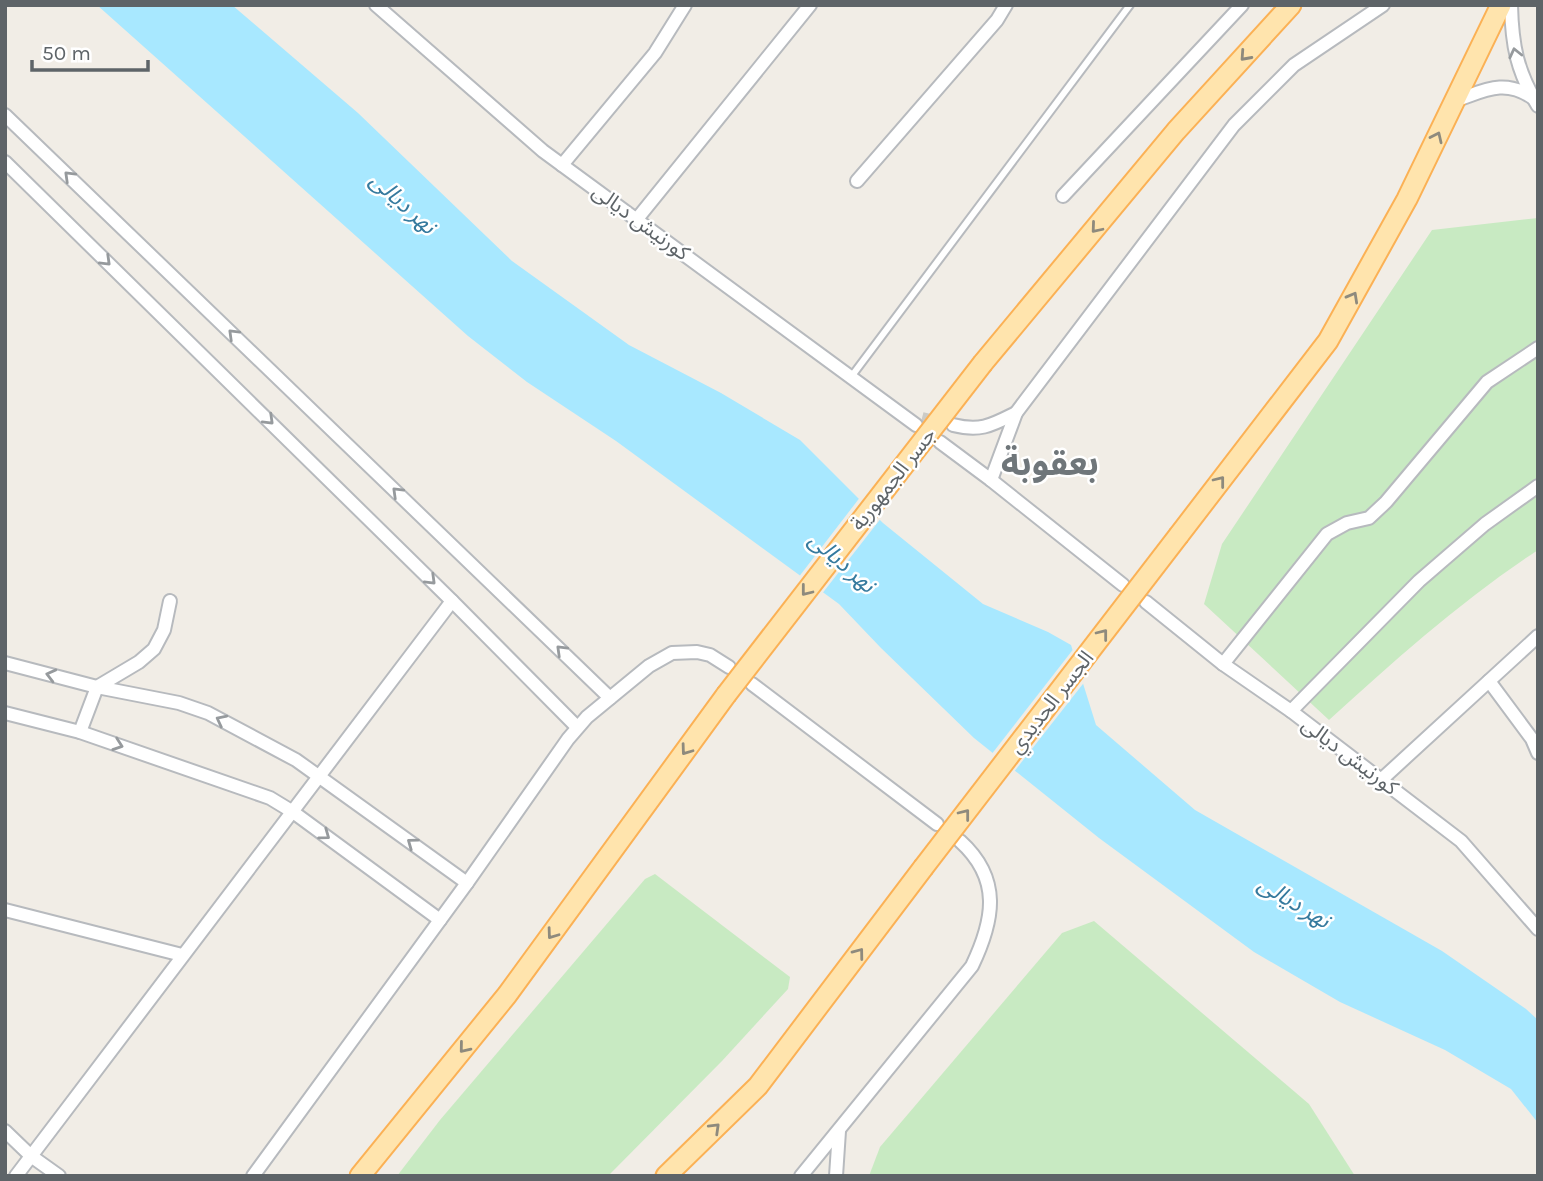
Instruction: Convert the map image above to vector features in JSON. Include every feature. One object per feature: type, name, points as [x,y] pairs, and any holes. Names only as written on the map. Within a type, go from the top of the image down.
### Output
[{"type":"main road","name":"جسر الجمهورية","points":[[360,1176],[507,995],[726,695],[983,363],[1176,131],[1290,5]]},
{"type":"main road","name":"الجسر الحديدي","points":[[668,1175],[758,1086],[1328,341],[1407,199],[1501,5]]},
{"type":"street","name":"كورنيش ديالى","points":[[376,5],[562,164],[898,412],[919,422]]},
{"type":"street","points":[[562,164],[655,53],[685,5]]},
{"type":"street","points":[[636,219],[810,5]]},
{"type":"street","points":[[857,181],[997,20],[1006,5]]},
{"type":"street","points":[[1063,196],[1242,5]]},
{"type":"street","points":[[991,480],[1016,413],[1234,125],[1294,65],[1383,5]]},
{"type":"street","points":[[1511,5],[1515,55],[1525,84],[1535,102]]},
{"type":"street","points":[[1454,101],[1499,86],[1511,87],[1535,102]]},
{"type":"street","points":[[5,115],[610,698]]},
{"type":"street","points":[[5,162],[577,727]]},
{"type":"street","points":[[1223,664],[1326,534],[1347,523],[1369,518],[1386,502],[1487,382],[1538,348]]},
{"type":"street","points":[[953,425],[968,429],[987,428],[1016,413]]},
{"type":"street","points":[[940,442],[1123,584]]},
{"type":"street","points":[[1292,711],[1419,581],[1485,524],[1538,486]]},
{"type":"street","points":[[79,732],[97,687],[139,662],[155,649],[164,630],[170,601]]},
{"type":"street","points":[[16,1176],[452,601]]},
{"type":"street","name":"كورنيش ديالى","points":[[1146,602],[1223,664],[1292,711],[1461,841],[1538,929]]},
{"type":"street","points":[[1381,780],[1538,636]]},
{"type":"street","points":[[253,1176],[577,727],[649,666],[672,653],[697,652],[729,667]]},
{"type":"street","points":[[5,663],[97,687],[199,709],[276,748],[320,776],[467,883]]},
{"type":"street","points":[[1489,681],[1532,739],[1538,753]]},
{"type":"street","points":[[752,684],[937,824]]},
{"type":"street","points":[[5,713],[79,732],[270,798],[440,920]]},
{"type":"street","points":[[801,1176],[972,966],[984,942],[990,917],[990,891],[980,863],[960,841]]},
{"type":"street","points":[[5,910],[182,956]]},
{"type":"street","points":[[5,1131],[31,1156],[59,1176]]},
{"type":"street","points":[[836,1176],[839,1131]]},
{"type":"lane","points":[[851,377],[1130,5]]},
{"type":"green space","points":[[1538,218],[1538,550],[1456,610],[1329,720],[1204,604],[1222,544],[1432,230]]},
{"type":"green space","points":[[655,874],[790,977],[788,989],[722,1061],[608,1176],[397,1176],[440,1120],[645,879]]},
{"type":"green space","points":[[1094,921],[1309,1104],[1355,1176],[869,1176],[880,1147],[1062,933]]},
{"type":"water","name":"نهر ديالى","points":[[97,5],[232,5],[358,113],[512,261],[629,345],[721,393],[800,440],[883,523],[983,604],[1071,645],[1096,725],[1195,810],[1442,951],[1538,1020],[1538,1123],[1511,1089],[1445,1050],[1340,1002],[1254,952],[1099,838],[974,738],[839,604],[616,441],[527,382],[468,336]]},
{"type":"pier","points":[[861,496],[882,517],[821,595],[798,578]]},
{"type":"pier","points":[[1075,647],[1086,680],[1013,773],[991,755]]},
{"type":"tunnel","points":[[922,418],[942,423]]},
{"type":"district","name":"بعقوبة","points":[[1050,463]]}]
